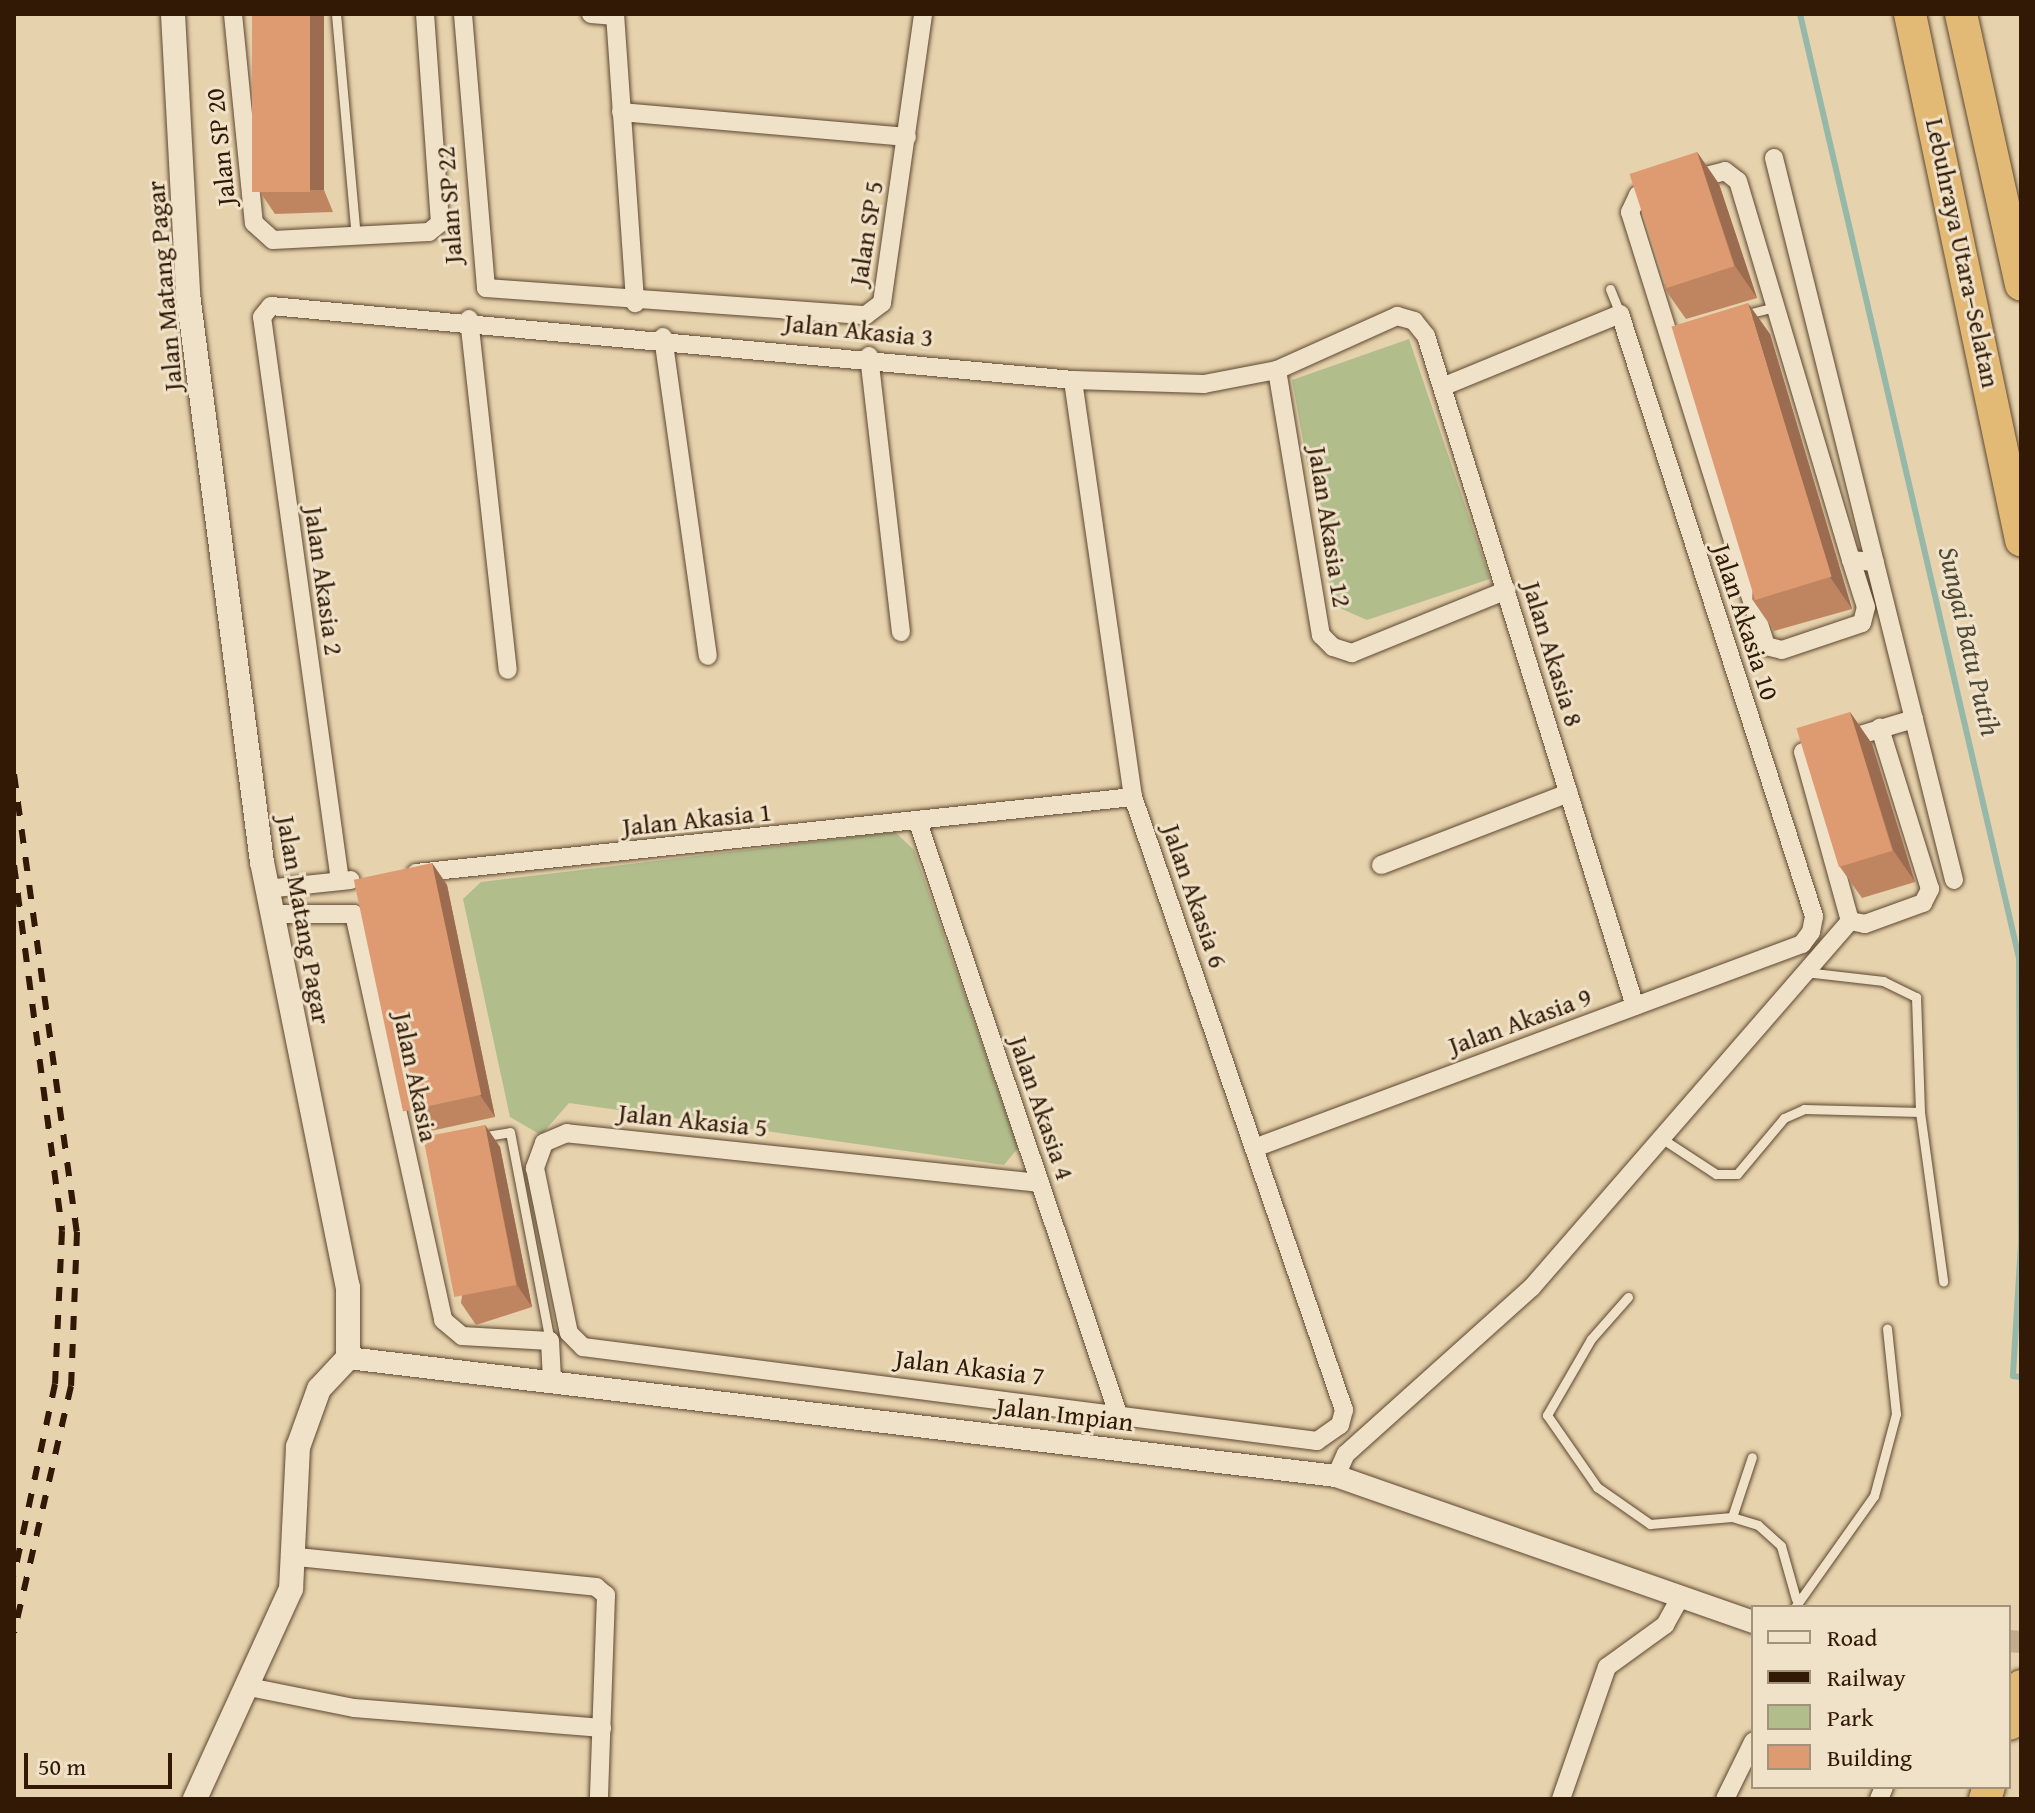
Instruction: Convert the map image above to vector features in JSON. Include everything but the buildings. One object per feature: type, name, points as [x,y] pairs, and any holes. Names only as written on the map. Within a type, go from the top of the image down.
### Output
[{"type":"highway","name":"Lebuhraya Utara–Selatan","points":[[1910,14],[2021,540]]},
{"type":"highway","name":"Lebuhraya Utara–Selatan","points":[[1961,14],[2021,284]]},
{"type":"highway","points":[[2011,1718],[2021,1686]]},
{"type":"main road","name":"Jalan Matang Pagar","points":[[173,14],[188,294],[266,889],[348,1287],[348,1358]]},
{"type":"main road","points":[[195,1799],[249,1687],[291,1589],[297,1557],[298,1447],[319,1389],[348,1358]]},
{"type":"street","name":"Jalan SP 20","points":[[233,14],[254,223],[273,240],[429,232],[440,223],[425,14]]},
{"type":"street","name":"Jalan SP 22","points":[[463,14],[480,279],[498,293],[635,303]]},
{"type":"street","points":[[591,14],[615,15],[635,303]]},
{"type":"street","name":"Jalan SP 5","points":[[635,303],[876,312],[907,137],[923,14]]},
{"type":"street","points":[[621,112],[907,137]]},
{"type":"street","points":[[1774,158],[1954,880]]},
{"type":"street","points":[[1719,171],[1738,181],[1774,307],[1866,607],[1862,623],[1782,650],[1766,646],[1678,334],[1630,212],[1632,201],[1719,171]]},
{"type":"street","name":"Jalan Akasia 3","points":[[286,302],[869,356],[1073,380],[1204,384],[1277,370],[1397,316],[1414,321]]},
{"type":"street","name":"Jalan Akasia 2","points":[[286,302],[262,317],[340,881]]},
{"type":"street","points":[[1774,307],[1811,309]]},
{"type":"street","points":[[1442,387],[1620,314]]},
{"type":"street","name":"Jalan Akasia 10","points":[[1620,314],[1814,916],[1802,944]]},
{"type":"street","points":[[469,319],[508,670]]},
{"type":"street","name":"Jalan Akasia 8","points":[[1414,321],[1442,387],[1635,1006]]},
{"type":"street","points":[[663,337],[708,656]]},
{"type":"street","points":[[869,356],[901,632]]},
{"type":"street","name":"Jalan Akasia 12","points":[[1277,370],[1321,635],[1333,647],[1352,653],[1507,590]]},
{"type":"street","name":"Jalan Akasia 6","points":[[1073,380],[1133,797],[1257,1147],[1344,1410]]},
{"type":"street","points":[[1851,560],[1875,562]]},
{"type":"street","points":[[1850,921],[1802,758],[1813,745],[1914,719]]},
{"type":"street","points":[[1850,921],[1865,924],[1923,903],[1930,889],[1880,728]]},
{"type":"street","points":[[1381,865],[1569,793]]},
{"type":"street","name":"Jalan Akasia 1","points":[[266,889],[1133,797]]},
{"type":"street","name":"Jalan Akasia 4","points":[[918,822],[1117,1411]]},
{"type":"street","name":"Jalan Akasia","points":[[271,914],[354,914],[414,1149],[450,1330],[550,1341]]},
{"type":"street","points":[[1336,1476],[1346,1454],[1532,1287],[1658,1136],[1850,921]]},
{"type":"street","name":"Jalan Akasia 9","points":[[1257,1147],[1802,944]]},
{"type":"street","name":"Jalan Akasia 5","points":[[574,1340],[535,1168],[544,1143],[567,1133],[1040,1183]]},
{"type":"street","name":"Jalan Akasia 7","points":[[574,1340],[1117,1411],[1317,1441],[1340,1425],[1344,1410]]},
{"type":"street","points":[[550,1341],[552,1378]]},
{"type":"street","name":"Jalan Impian","points":[[348,1358],[552,1378],[1336,1476],[1751,1621]]},
{"type":"street","points":[[297,1557],[596,1587],[606,1595],[599,1799]]},
{"type":"street","points":[[1561,1799],[1607,1667],[1665,1625],[1680,1598]]},
{"type":"street","points":[[249,1687],[354,1708],[602,1728]]},
{"type":"street","points":[[1725,1799],[1751,1746]]},
{"type":"lane","points":[[336,14],[356,237]]},
{"type":"lane","points":[[1610,289],[1620,314]]},
{"type":"lane","points":[[1730,319],[1774,307]]},
{"type":"lane","points":[[1805,972],[1883,981],[1916,997],[1920,1112],[1943,1281]]},
{"type":"lane","points":[[1658,1136],[1716,1174],[1737,1174],[1784,1118],[1804,1109],[1920,1112]]},
{"type":"lane","points":[[465,1140],[510,1132],[550,1341]]},
{"type":"lane","points":[[1628,1297],[1591,1339],[1547,1415],[1597,1487],[1650,1524],[1732,1517],[1758,1525],[1781,1546],[1795,1603]]},
{"type":"lane","points":[[1795,1603],[1830,1565],[1874,1496],[1896,1414],[1887,1328]]},
{"type":"lane","points":[[1732,1517],[1752,1457]]},
{"type":"green space","points":[[1409,339],[1490,579],[1367,620],[1333,605],[1292,380]]},
{"type":"green space","points":[[895,832],[914,850],[1018,1148],[1004,1165],[569,1103],[541,1135],[510,1117],[463,899],[481,882]]},
{"type":"waterway","name":"Sungai Batu Putih","points":[[1800,14],[2019,958],[2021,1244],[2013,1376],[2021,1377]]},
{"type":"tunnel","points":[[2011,1641],[2021,1642]]},
{"type":"railway","points":[[14,774],[77,1232],[71,1386],[14,1632]]},
{"type":"railway","points":[[14,865],[62,1231],[55,1384],[14,1576]]}]
